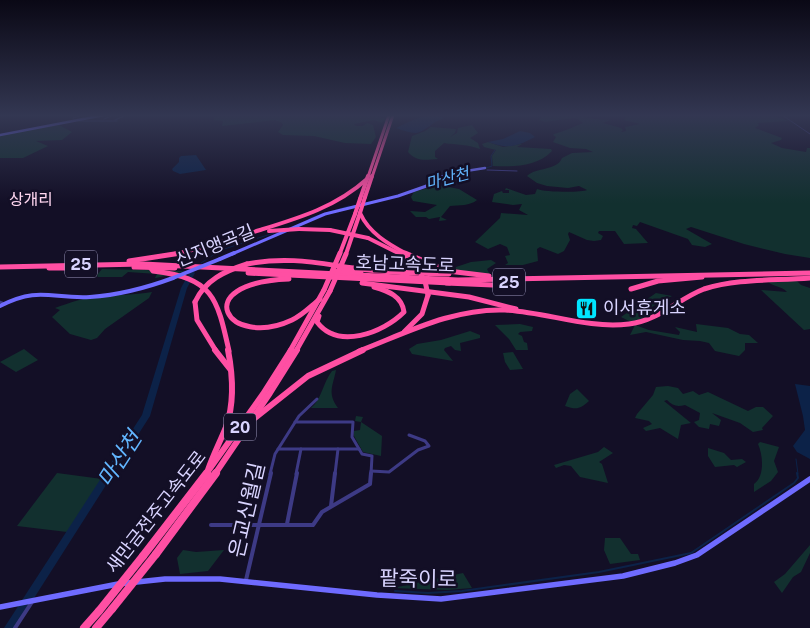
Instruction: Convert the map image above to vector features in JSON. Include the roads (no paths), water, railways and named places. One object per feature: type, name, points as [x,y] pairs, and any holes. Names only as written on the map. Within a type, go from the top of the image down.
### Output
[{"type":"highway","name":"새만금전주고속도로","points":[[357,214],[360,199],[380,144]]},
{"type":"highway","name":"새만금전주고속도로","points":[[96,628],[156,554],[221,468],[301,345],[321,309],[365,197],[382,144]]},
{"type":"highway","points":[[106,264],[181,253],[299,218],[349,195],[367,179]]},
{"type":"highway","points":[[357,214],[370,228],[403,251],[432,266],[464,274]]},
{"type":"highway","points":[[237,237],[269,231],[299,229],[330,230],[368,238],[395,250],[415,266],[423,276],[428,296],[425,308],[418,320],[395,338]]},
{"type":"highway","points":[[232,372],[200,325],[196,314],[195,302],[201,291],[211,282],[247,264],[277,259],[301,259],[387,272]]},
{"type":"highway","name":"호남고속도로","points":[[0,268],[106,264],[216,267],[392,278],[458,280],[810,275]]},
{"type":"highway","name":"호남고속도로","points":[[0,268],[161,266],[250,273],[438,283],[810,275]]},
{"type":"highway","points":[[150,267],[153,271],[196,281],[209,291],[217,304],[232,372],[233,387],[230,415],[206,475]]},
{"type":"highway","points":[[263,270],[464,274],[507,277],[638,276]]},
{"type":"highway","points":[[250,273],[288,279]]},
{"type":"highway","points":[[255,418],[264,413],[292,387],[314,372],[344,357],[452,316],[487,310],[506,310],[594,325],[630,324],[652,319],[695,293],[713,286],[810,275]]},
{"type":"highway","points":[[631,289],[658,281],[702,277]]},
{"type":"highway","points":[[320,299],[293,320],[274,326],[259,327],[242,325],[234,320],[228,314],[226,304],[241,288],[264,280],[288,279],[354,282],[469,297],[499,303],[548,318]]},
{"type":"highway","points":[[321,309],[318,322],[322,330],[335,335],[345,336],[367,334],[382,329],[395,322],[404,312],[403,304],[394,295],[379,288],[354,282]]},
{"type":"highway","points":[[438,283],[516,286]]},
{"type":"highway","name":"새만금전주고속도로","points":[[84,628],[206,475],[279,369],[327,290]]},
{"type":"street","points":[[486,169],[517,171]]},
{"type":"street","name":"신지앵곡길","points":[[0,306],[23,296],[38,293],[81,297],[132,291],[220,259],[325,214],[398,196],[434,182],[447,174],[486,169]]},
{"type":"street","points":[[0,302],[5,304]]},
{"type":"street","name":"은교신월길","points":[[246,582],[261,523],[275,454],[295,422],[317,399]]},
{"type":"street","points":[[211,525],[261,523],[313,525],[322,512],[370,484],[372,456],[362,454],[352,437],[353,422],[295,422]]},
{"type":"street","points":[[371,471],[389,472],[418,450],[430,446],[425,441],[409,435]]},
{"type":"street","points":[[278,449],[360,449]]},
{"type":"street","points":[[331,506],[338,449]]},
{"type":"street","points":[[287,524],[301,450]]},
{"type":"street","name":"팥죽이로","points":[[0,607],[145,580],[186,578],[441,599],[623,576],[675,563],[697,555],[810,479]]},
{"type":"street","points":[[15,628],[31,601]]},
{"type":"water","points":[[495,144],[518,144],[512,146]]},
{"type":"water","points":[[196,155],[206,170],[180,174],[173,171],[172,169],[179,162],[181,156]]},
{"type":"water","points":[[795,384],[810,386],[810,459],[797,452],[793,446],[805,430]]},
{"type":"waterway","name":"마산천","points":[[486,168],[492,166],[491,156],[495,150]]},
{"type":"waterway","name":"마산천","points":[[310,218],[349,206]]},
{"type":"waterway","name":"마산천","points":[[201,263],[221,250],[274,233]]},
{"type":"waterway","name":"마산천","points":[[9,628],[146,416],[184,288],[192,273]]},
{"type":"waterway","points":[[796,459],[798,474]]},
{"type":"waterway","points":[[395,591],[428,593],[462,591],[599,572],[691,553],[794,483],[798,478],[797,473]]},
{"type":"place","name":"이서휴게소","points":[[587,308]]},
{"type":"district","name":"상개리","points":[[31,199]]}]
